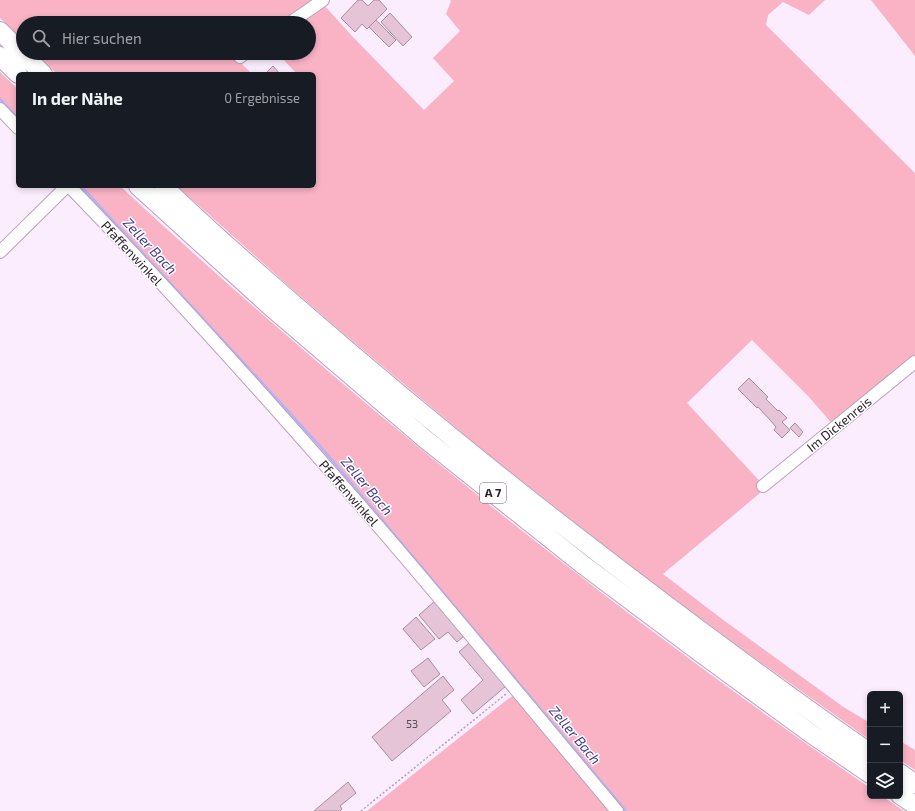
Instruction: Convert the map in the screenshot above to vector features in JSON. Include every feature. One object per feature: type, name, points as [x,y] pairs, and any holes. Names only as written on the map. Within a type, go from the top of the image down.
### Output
[{"type":"highway","points":[[0,31],[16,47]]},
{"type":"highway","points":[[0,56],[16,72]]},
{"type":"highway","points":[[29,60],[41,72]]},
{"type":"highway","name":"A 7","points":[[140,188],[272,308],[425,439],[582,564],[810,733],[867,772]]},
{"type":"highway","name":"A 7","points":[[165,188],[230,249],[372,372],[482,462],[655,597],[814,714],[867,750]]},
{"type":"highway","points":[[903,775],[915,784]]},
{"type":"highway","points":[[903,796],[915,805]]},
{"type":"street","points":[[300,16],[323,0]]},
{"type":"street","points":[[0,109],[16,126]]},
{"type":"street","points":[[0,252],[66,188]]},
{"type":"street","name":"Pfaffenwinkel","points":[[70,188],[147,268],[254,384],[360,505],[617,811]]},
{"type":"street","name":"Im Dickenreis","points":[[763,486],[915,362]]},
{"type":"path","points":[[361,811],[514,688]]},
{"type":"shaded area","points":[[0,0],[318,0],[296,16],[16,16],[16,34],[0,18]]},
{"type":"shaded area","points":[[450,0],[825,0],[809,15],[783,2],[768,15],[766,25],[915,173],[915,359],[834,426],[809,397],[752,340],[687,403],[766,488],[663,574],[722,619],[842,706],[867,721],[867,738],[749,654],[642,575],[491,457],[343,333],[179,188],[316,188],[316,72],[295,72],[284,60],[316,60],[316,16],[304,16],[323,4],[424,110],[454,81],[433,58],[460,31],[446,14],[451,1]]},
{"type":"shaded area","points":[[871,0],[915,0],[915,56]]},
{"type":"shaded area","points":[[42,60],[238,60],[250,72],[55,72]]},
{"type":"shaded area","points":[[0,72],[16,87],[16,122],[0,104]]},
{"type":"shaded area","points":[[77,188],[122,188],[299,346],[484,500],[674,648],[867,786],[867,799],[886,799],[904,811],[622,811]]},
{"type":"shaded area","points":[[513,696],[609,809],[607,811],[367,811],[508,699]]},
{"type":"shaded area","points":[[903,743],[915,750],[915,770],[903,762]]},
{"type":"building","points":[[358,0],[362,0],[368,6],[374,0],[379,0],[387,9],[367,29],[362,24],[355,32],[341,18]]},
{"type":"building","points":[[390,13],[412,37],[403,46],[381,22]]},
{"type":"building","points":[[376,20],[396,40],[389,47],[369,27]]},
{"type":"building","points":[[273,66],[278,72],[267,72]]},
{"type":"building","points":[[749,378],[768,397],[766,399],[787,418],[782,422],[790,430],[782,438],[774,430],[776,427],[770,420],[738,389]]},
{"type":"building","points":[[795,423],[803,432],[799,437],[790,428]]},
{"type":"building","points":[[435,601],[464,636],[457,642],[448,632],[439,639],[419,615]]},
{"type":"building","points":[[416,617],[435,639],[421,650],[403,629]]},
{"type":"building","points":[[469,643],[506,686],[473,714],[461,700],[483,680],[459,652]]},
{"type":"building","points":[[428,658],[440,674],[424,687],[411,671]]},
{"type":"building","points":[[443,676],[454,690],[442,700],[451,711],[392,761],[372,737]]},
{"type":"building","points":[[348,782],[356,793],[340,806],[342,809],[340,811],[314,811]]},
{"type":"waterway","name":"Zeller Bach","points":[[0,99],[16,116]]},
{"type":"waterway","name":"Zeller Bach","points":[[83,188],[321,447],[626,811]]}]
